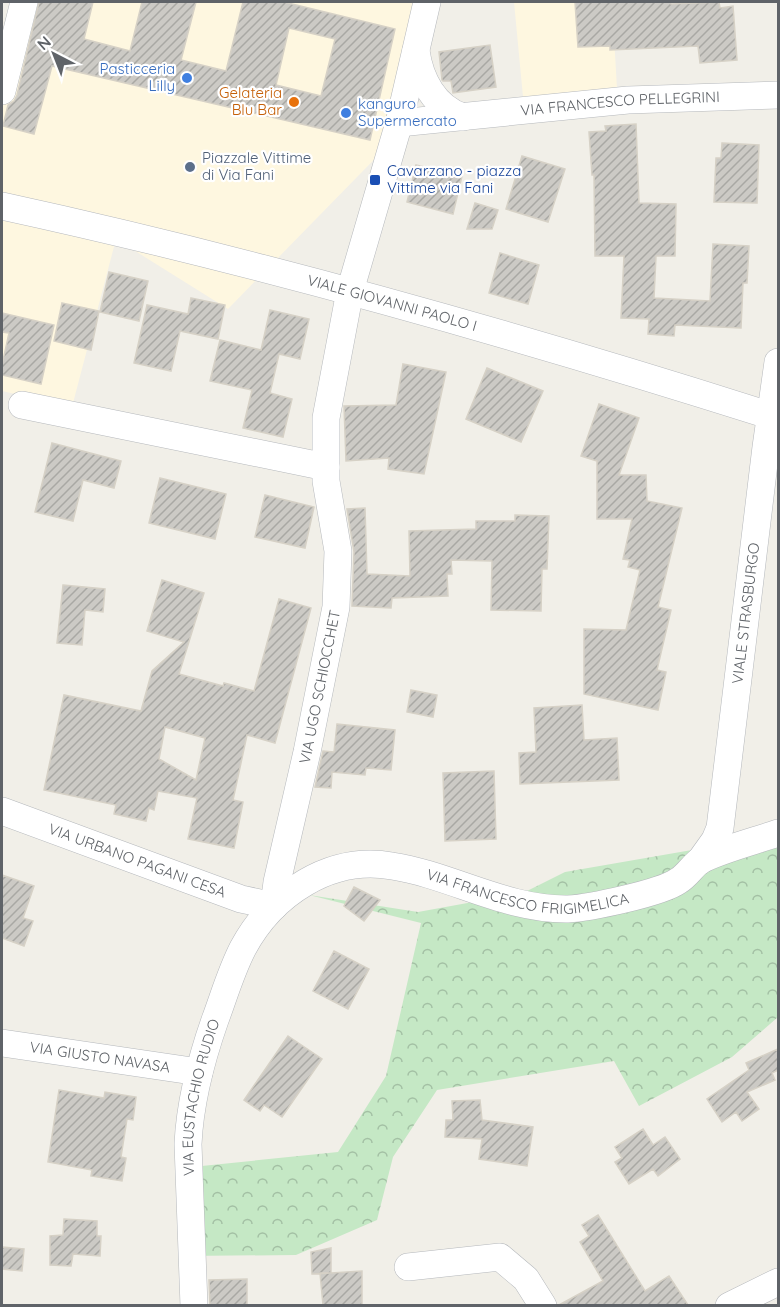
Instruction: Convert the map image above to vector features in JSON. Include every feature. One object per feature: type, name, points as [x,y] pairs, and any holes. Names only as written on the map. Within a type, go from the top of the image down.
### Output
[{"type":"street","points":[[2,91],[24,2]]},
{"type":"street","points":[[350,291],[399,123],[426,2]]},
{"type":"street","points":[[416,50],[420,73],[435,96],[446,109],[463,117]]},
{"type":"street","name":"VIA FRANCESCO PELLEGRINI","points":[[399,123],[628,100],[778,95]]},
{"type":"street","name":"VIALE GIOVANNI PAOLO I","points":[[2,206],[350,291],[558,350],[774,417]]},
{"type":"street","name":"VIA UGO SCHIOCCHET","points":[[274,906],[277,882],[307,752],[336,607],[338,551],[326,481],[326,418],[350,291]]},
{"type":"street","name":"VIALE STRASBURGO","points":[[700,861],[715,840],[720,828],[774,417],[778,362]]},
{"type":"street","points":[[22,405],[326,467]]},
{"type":"street","name":"VIA URBANO PAGANI CESA","points":[[2,811],[241,898],[274,906]]},
{"type":"street","name":"VIA FRANCESCO FRIGIMELICA","points":[[274,906],[321,873],[350,864],[369,863],[420,873],[517,903],[549,908],[581,908],[667,886],[677,882],[700,861],[778,833]]},
{"type":"street","name":"VIA EUSTACHIO RUDIO","points":[[194,1305],[189,1133],[192,1102],[199,1072],[233,968],[253,931],[274,906]]},
{"type":"street","name":"VIA GIUSTO NAVASA","points":[[2,1043],[199,1072]]},
{"type":"street","points":[[408,1268],[500,1257],[526,1279],[543,1305]]},
{"type":"street","points":[[729,1305],[778,1282]]},
{"type":"shaded area","points":[[19,2],[421,2],[403,130],[228,309],[116,239],[72,407],[2,391],[2,70]]},
{"type":"shaded area","points":[[514,2],[612,2],[618,106],[525,118]]},
{"type":"green space","points":[[778,835],[778,1017],[732,1057],[639,1106],[614,1061],[437,1090],[393,1157],[377,1220],[296,1255],[185,1256],[182,1168],[338,1152],[386,1076],[421,923],[309,895],[418,912],[523,893],[565,872]]},
{"type":"building","points":[[39,2],[93,2],[84,39],[130,51],[142,2],[196,2],[181,60],[226,71],[243,2],[284,2],[395,29],[370,140],[52,66],[34,134],[3,126],[8,105],[17,95]],"holes":[[[289,28],[335,39],[321,96],[276,85]]]},
{"type":"building","points":[[575,2],[671,2],[671,4],[719,2],[720,8],[733,6],[737,60],[700,63],[698,46],[610,50],[610,46],[578,47]]},
{"type":"building","points":[[490,45],[496,87],[453,93],[451,81],[442,80],[439,52]]},
{"type":"building","points":[[636,124],[639,203],[676,204],[675,256],[656,256],[654,298],[710,301],[713,244],[749,246],[747,283],[743,283],[741,328],[675,325],[674,336],[648,334],[649,319],[621,318],[624,256],[595,256],[594,175],[592,175],[589,132],[606,131],[605,126]]},
{"type":"building","points":[[722,143],[759,145],[757,203],[714,202],[716,158],[721,158]]},
{"type":"building","points":[[522,156],[565,169],[548,222],[506,209]]},
{"type":"building","points":[[416,165],[462,176],[453,214],[407,202]]},
{"type":"building","points":[[475,203],[498,210],[492,229],[467,229]]},
{"type":"building","points":[[500,253],[539,265],[528,304],[489,293]]},
{"type":"building","points":[[109,272],[148,281],[139,321],[100,312]]},
{"type":"building","points":[[191,298],[225,305],[218,339],[180,331],[171,371],[134,363],[147,305],[188,314]]},
{"type":"building","points":[[62,303],[99,311],[91,350],[54,341]]},
{"type":"building","points":[[270,310],[309,319],[300,359],[279,354],[270,393],[292,399],[283,437],[243,428],[252,390],[210,381],[220,340],[261,350]]},
{"type":"building","points":[[2,313],[54,325],[41,384],[2,375],[9,333],[2,332]]},
{"type":"building","points":[[403,364],[446,372],[424,474],[388,469],[389,458],[346,461],[344,406],[396,405]]},
{"type":"building","points":[[487,368],[543,391],[521,442],[466,419]]},
{"type":"building","points":[[599,404],[639,418],[619,475],[646,475],[647,501],[682,508],[658,607],[671,610],[657,670],[666,672],[658,710],[584,694],[584,629],[626,630],[640,570],[628,567],[630,560],[623,559],[632,519],[597,519],[597,461],[581,456]]},
{"type":"building","points":[[52,443],[121,461],[114,488],[83,480],[73,521],[35,512]]},
{"type":"building","points":[[160,478],[226,494],[215,539],[149,523]]},
{"type":"building","points":[[265,495],[314,507],[305,548],[255,537]]},
{"type":"building","points":[[365,508],[367,574],[410,576],[409,531],[476,529],[476,521],[515,521],[515,515],[549,516],[547,569],[542,569],[541,611],[491,610],[492,561],[451,560],[452,574],[447,574],[448,596],[392,598],[391,608],[352,606],[354,552],[347,509]]},
{"type":"building","points":[[162,580],[204,593],[179,674],[223,686],[224,683],[254,691],[279,599],[311,608],[275,743],[247,735],[233,800],[243,802],[234,848],[188,839],[197,798],[158,791],[154,810],[149,808],[146,821],[114,814],[116,805],[44,790],[64,695],[141,711],[152,671],[184,642],[147,631]],"holes":[[[165,727],[205,738],[196,780],[159,759]]]},
{"type":"building","points":[[63,585],[105,589],[103,612],[85,610],[82,645],[57,643]]},
{"type":"building","points":[[411,690],[437,695],[433,717],[407,712]]},
{"type":"building","points":[[582,705],[584,740],[617,738],[619,780],[520,784],[519,753],[536,752],[534,708]]},
{"type":"building","points":[[337,724],[395,730],[391,770],[366,768],[365,775],[332,772],[331,788],[315,787],[323,751],[334,752]]},
{"type":"building","points":[[494,771],[496,839],[445,841],[443,773]]},
{"type":"building","points":[[2,875],[34,886],[23,918],[33,921],[24,946],[2,938]]},
{"type":"building","points":[[354,887],[380,900],[364,921],[344,906]]},
{"type":"building","points":[[334,951],[369,969],[348,1009],[313,991]]},
{"type":"building","points":[[288,1036],[322,1059],[282,1117],[264,1105],[260,1111],[244,1100]]},
{"type":"building","points":[[778,1049],[778,1070],[772,1073],[775,1080],[747,1092],[759,1109],[742,1121],[736,1112],[722,1122],[707,1099],[749,1070],[746,1063]]},
{"type":"building","points":[[59,1090],[104,1098],[105,1092],[136,1097],[133,1120],[127,1119],[121,1157],[126,1158],[122,1181],[91,1176],[92,1170],[48,1162]]},
{"type":"building","points":[[480,1100],[482,1120],[533,1127],[527,1166],[479,1159],[482,1139],[445,1137],[446,1120],[453,1120],[452,1101]]},
{"type":"building","points":[[643,1129],[653,1145],[665,1137],[680,1159],[658,1176],[653,1169],[629,1184],[615,1162],[622,1158],[615,1147]]},
{"type":"building","points":[[598,1215],[645,1291],[669,1276],[688,1305],[559,1305],[603,1281],[580,1242],[589,1236],[582,1225]]},
{"type":"building","points":[[64,1219],[97,1221],[97,1236],[101,1236],[100,1256],[73,1254],[71,1266],[50,1265],[50,1236],[63,1235]]},
{"type":"building","points":[[2,1247],[24,1249],[22,1271],[2,1269]]},
{"type":"building","points":[[331,1248],[331,1273],[362,1271],[362,1305],[323,1305],[320,1274],[312,1274],[311,1252]]},
{"type":"building","points":[[247,1279],[247,1305],[210,1305],[209,1280]]},
{"type":"place","name":"Pasticceria Lilly","points":[[187,78]]},
{"type":"place","name":"Gelateria Blu Bar","points":[[294,102]]},
{"type":"place","name":"kanguro Supermercato","points":[[346,113]]},
{"type":"place","name":"Piazzale Vittime di Via Fani","points":[[190,167]]},
{"type":"place","name":"Cavarzano - piazza Vittime via Fani","points":[[375,180]]}]
